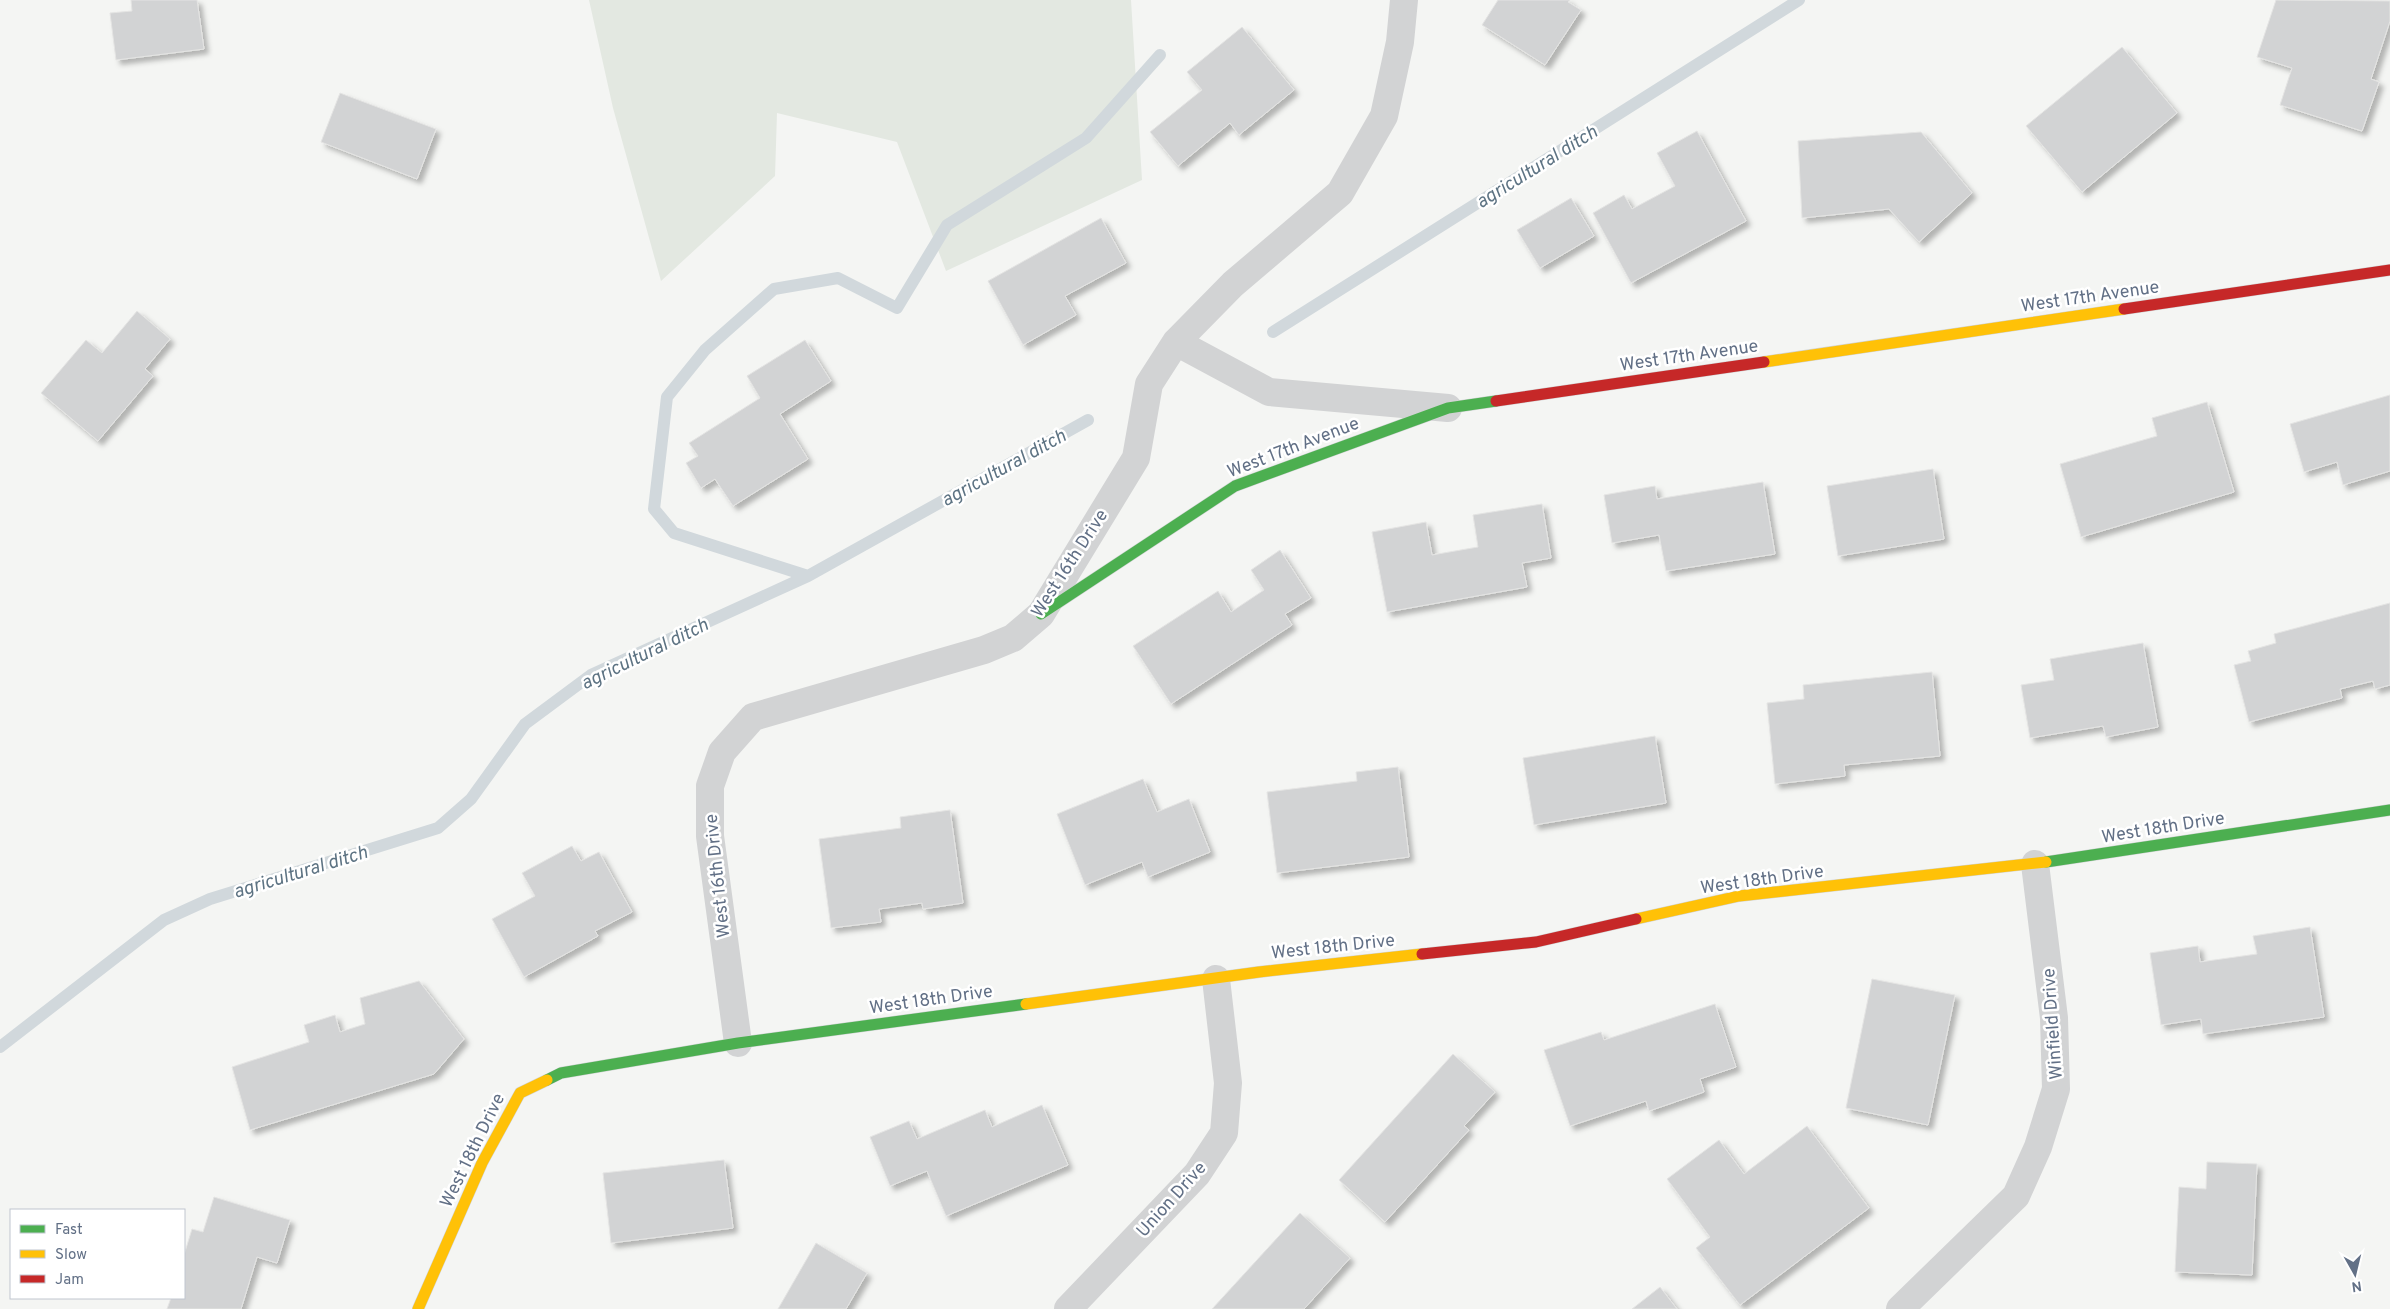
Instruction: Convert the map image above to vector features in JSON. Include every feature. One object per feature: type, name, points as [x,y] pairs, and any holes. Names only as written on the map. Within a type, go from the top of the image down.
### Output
[{"type":"street","name":"West 16th Drive","points":[[738,1043],[710,836],[710,786],[722,752],[753,717],[984,650],[1013,638],[1041,614],[1136,458],[1150,384],[1176,342],[1233,284],[1340,193],[1384,116],[1400,42],[1404,0]]},
{"type":"street","name":"West 17th Avenue","points":[[1041,614],[1235,486],[1448,408],[2390,270]]},
{"type":"street","points":[[1176,342],[1269,392],[1448,408]]},
{"type":"street","name":"West 18th Drive","points":[[418,1309],[482,1163],[520,1093],[561,1073],[738,1043],[1259,972],[1536,942],[1739,896],[2035,864],[2390,810]]},
{"type":"street","name":"Winfield Drive","points":[[1900,1309],[2016,1196],[2038,1147],[2056,1089],[2054,1018],[2035,864]]},
{"type":"street","name":"Union Drive","points":[[1068,1309],[1196,1174],[1224,1133],[1228,1083],[1216,979]]},
{"type":"shaded area","points":[[589,0],[1131,0],[1142,180],[946,271],[897,142],[777,113],[775,176],[661,281],[613,108]]},
{"type":"building","points":[[131,0],[197,0],[204,49],[116,60],[110,13],[132,11]]},
{"type":"building","points":[[1498,0],[1570,0],[1568,2],[1581,10],[1545,65],[1482,25]]},
{"type":"building","points":[[2276,0],[2390,1],[2390,21],[2371,79],[2379,82],[2362,131],[2280,105],[2292,68],[2257,57]]},
{"type":"building","points":[[1242,27],[1294,90],[1239,135],[1230,123],[1178,166],[1150,132],[1202,90],[1187,72]]},
{"type":"building","points":[[2122,47],[2177,113],[2082,192],[2026,126]]},
{"type":"building","points":[[340,93],[436,129],[417,179],[321,142]]},
{"type":"building","points":[[1697,131],[1746,221],[1631,283],[1593,213],[1624,195],[1632,209],[1675,186],[1657,153]]},
{"type":"building","points":[[1921,132],[1972,193],[1919,242],[1889,209],[1802,218],[1798,141]]},
{"type":"building","points":[[1571,198],[1594,236],[1540,268],[1517,230]]},
{"type":"building","points":[[1101,218],[1126,263],[1065,296],[1076,315],[1023,345],[988,281]]},
{"type":"building","points":[[137,311],[170,339],[145,369],[153,376],[98,441],[41,393],[86,340],[102,353]]},
{"type":"building","points":[[805,340],[831,381],[780,414],[808,459],[733,506],[715,479],[701,488],[686,463],[698,456],[689,443],[760,398],[747,376]]},
{"type":"building","points":[[2390,395],[2390,471],[2343,485],[2337,462],[2304,472],[2290,424]]},
{"type":"building","points":[[2207,402],[2234,492],[2081,537],[2060,464],[2157,436],[2152,418]]},
{"type":"building","points":[[1933,469],[1944,539],[1838,556],[1827,486]]},
{"type":"building","points":[[1763,482],[1775,554],[1666,571],[1659,535],[1612,543],[1604,495],[1655,486],[1657,499]]},
{"type":"building","points":[[1542,504],[1551,558],[1522,563],[1527,587],[1387,612],[1372,532],[1426,522],[1432,555],[1478,547],[1473,515]]},
{"type":"building","points":[[1280,550],[1311,598],[1285,614],[1292,625],[1171,704],[1133,646],[1218,591],[1231,612],[1264,590],[1251,570]]},
{"type":"building","points":[[2390,603],[2390,685],[2375,689],[2373,681],[2340,689],[2342,698],[2249,722],[2234,665],[2251,661],[2248,651],[2276,643],[2274,634]]},
{"type":"building","points":[[2143,643],[2158,727],[2106,737],[2103,726],[2030,738],[2021,685],[2054,680],[2050,659]]},
{"type":"building","points":[[1932,672],[1940,756],[1844,765],[1845,776],[1775,784],[1767,703],[1804,699],[1803,685]]},
{"type":"building","points":[[1655,736],[1666,803],[1534,825],[1523,758]]},
{"type":"building","points":[[1398,767],[1409,857],[1277,873],[1267,792],[1357,781],[1356,772]]},
{"type":"building","points":[[1143,779],[1157,812],[1189,799],[1210,852],[1148,877],[1142,862],[1085,885],[1057,814]]},
{"type":"building","points":[[950,810],[963,903],[923,909],[922,903],[879,909],[881,922],[831,928],[819,839],[901,828],[900,817]]},
{"type":"building","points":[[572,846],[581,861],[599,852],[632,912],[595,931],[598,936],[524,977],[492,919],[535,896],[522,873]]},
{"type":"building","points":[[2310,927],[2324,1017],[2203,1034],[2201,1019],[2161,1025],[2150,953],[2198,946],[2200,962],[2257,954],[2253,936]]},
{"type":"building","points":[[1872,979],[1955,995],[1928,1125],[1846,1108]]},
{"type":"building","points":[[419,981],[464,1039],[434,1074],[250,1130],[232,1067],[309,1042],[304,1025],[335,1015],[340,1032],[365,1024],[360,998]]},
{"type":"building","points":[[1715,1004],[1736,1067],[1700,1079],[1704,1092],[1649,1111],[1646,1101],[1570,1126],[1544,1050],[1601,1032],[1604,1040]]},
{"type":"building","points":[[1453,1054],[1495,1092],[1464,1126],[1469,1130],[1385,1222],[1339,1180]]},
{"type":"building","points":[[1042,1105],[1068,1165],[946,1216],[927,1171],[890,1186],[870,1137],[909,1121],[917,1139],[985,1110],[992,1127]]},
{"type":"building","points":[[1807,1126],[1869,1208],[1740,1305],[1696,1248],[1710,1237],[1667,1179],[1719,1140],[1744,1174]]},
{"type":"building","points":[[724,1160],[733,1228],[611,1243],[603,1173]]},
{"type":"building","points":[[2207,1162],[2257,1164],[2252,1275],[2175,1272],[2179,1187],[2206,1189]]},
{"type":"building","points":[[214,1197],[290,1220],[277,1263],[257,1257],[241,1309],[167,1309],[171,1299],[185,1299],[185,1252],[192,1229],[203,1232]]},
{"type":"building","points":[[1300,1213],[1350,1258],[1304,1309],[1212,1309]]},
{"type":"building","points":[[816,1243],[867,1273],[846,1309],[778,1309]]},
{"type":"building","points":[[1660,1287],[1677,1309],[1632,1309]]},
{"type":"waterway","name":"agricultural ditch","points":[[1273,332],[1799,0]]},
{"type":"waterway","points":[[808,576],[674,533],[654,509],[667,397],[705,350],[774,289],[838,278],[897,308],[947,225],[1086,138],[1160,55]]},
{"type":"waterway","name":"agricultural ditch","points":[[0,1047],[164,920],[210,899],[438,828],[471,799],[525,724],[591,675],[808,576],[1088,420]]},
{"type":"traffic: fast","points":[[1041,614],[1235,486],[1448,408],[1496,401]]},
{"type":"traffic: fast","points":[[2046,862],[2390,810]]},
{"type":"traffic: fast","points":[[547,1080],[561,1073],[738,1043],[1026,1004]]},
{"type":"traffic: slow","points":[[1764,362],[2124,309]]},
{"type":"traffic: slow","points":[[1636,919],[1739,896],[2046,862]]},
{"type":"traffic: slow","points":[[1026,1004],[1259,972],[1422,954]]},
{"type":"traffic: slow","points":[[418,1309],[482,1163],[520,1093],[547,1080]]},
{"type":"traffic: jam","points":[[2124,309],[2390,270]]},
{"type":"traffic: jam","points":[[1496,401],[1764,362]]},
{"type":"traffic: jam","points":[[1422,954],[1536,942],[1636,919]]}]
